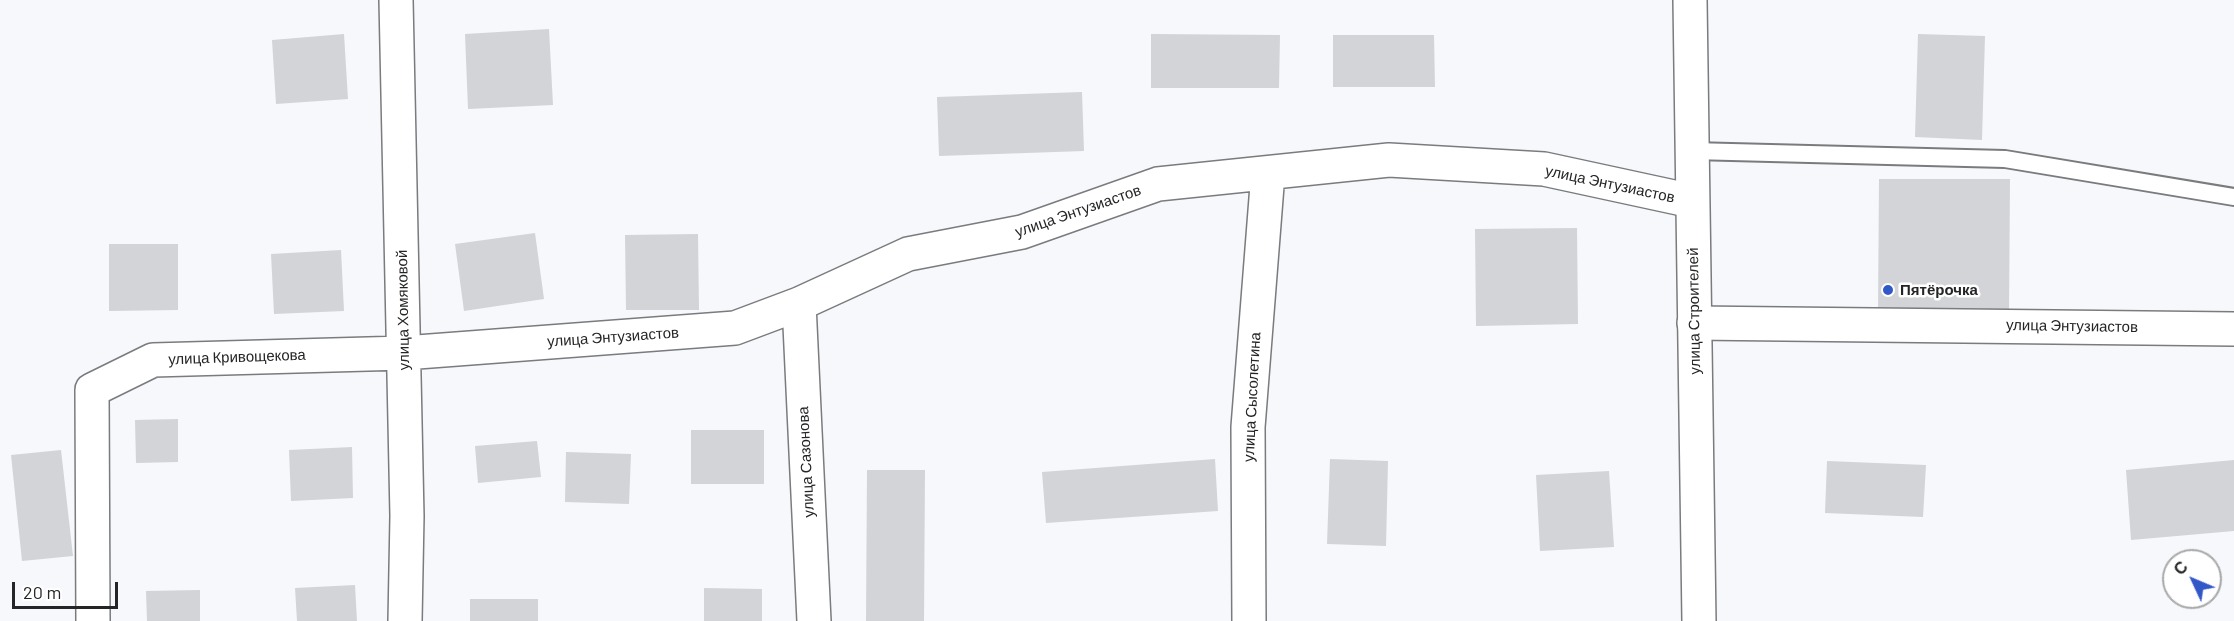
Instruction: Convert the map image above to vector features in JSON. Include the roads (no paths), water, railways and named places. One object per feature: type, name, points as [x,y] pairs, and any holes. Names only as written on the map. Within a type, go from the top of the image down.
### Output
[{"type":"street","name":"улица Хомяковой","points":[[396,0],[404,353],[405,621]]},
{"type":"street","name":"улица Строителей","points":[[1690,0],[1699,621]]},
{"type":"street","name":"улица Энтузиастов","points":[[404,353],[735,328],[799,304],[908,254],[1022,232],[1158,184],[1389,160],[1544,169],[1692,201]]},
{"type":"street","name":"улица Сысолетина","points":[[1249,621],[1248,427],[1268,172]]},
{"type":"street","name":"улица Сазонова","points":[[799,304],[814,621]]},
{"type":"street","name":"улица Энтузиастов","points":[[1694,323],[2234,329]]},
{"type":"street","name":"улица Кривощекова","points":[[93,621],[92,390],[153,360],[404,353]]},
{"type":"lane","points":[[1692,150],[2005,159],[2234,197]]},
{"type":"place","name":"Пятёрочка","points":[[1888,290]]}]
